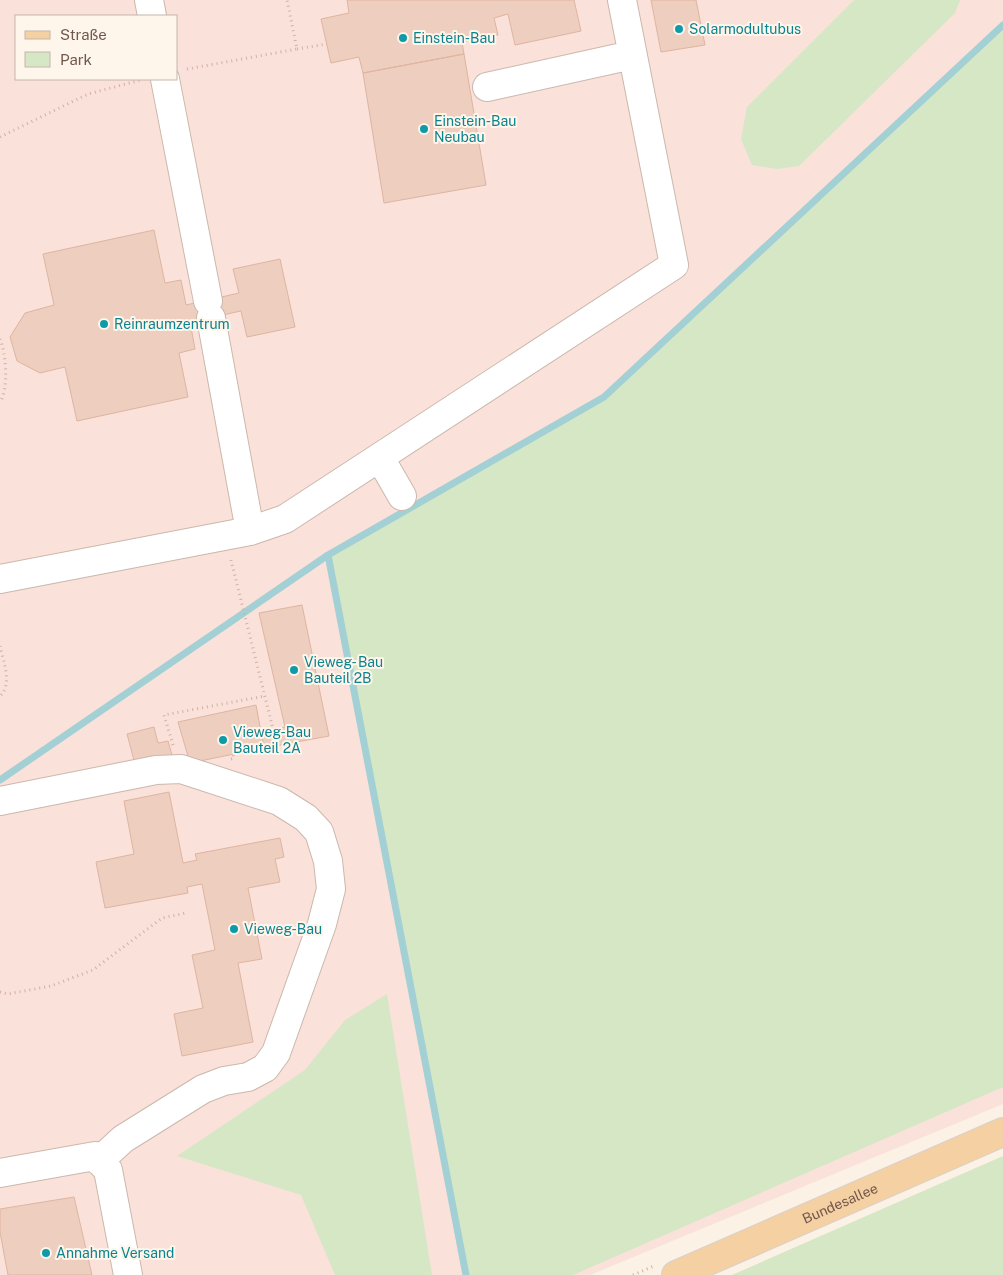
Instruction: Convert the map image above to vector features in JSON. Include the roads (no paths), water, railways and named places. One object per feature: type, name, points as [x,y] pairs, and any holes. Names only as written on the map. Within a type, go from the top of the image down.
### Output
[{"type":"main road","name":"Bundesallee","points":[[676,1275],[1003,1132]]},
{"type":"lane","points":[[149,0],[152,15]]},
{"type":"lane","points":[[0,579],[237,533],[285,519],[674,265],[622,0]]},
{"type":"lane","points":[[487,86],[632,55]]},
{"type":"lane","points":[[176,80],[210,310],[237,533]]},
{"type":"lane","points":[[380,458],[402,496]]},
{"type":"lane","points":[[0,801],[156,770],[180,769],[279,801],[306,818],[319,832],[328,861],[331,889],[322,924],[276,1053],[265,1068],[248,1077],[224,1081],[203,1090],[122,1140],[100,1161]]},
{"type":"lane","points":[[0,1173],[95,1156],[108,1170],[128,1275]]},
{"type":"waterway","points":[[0,780],[328,555],[604,397],[1003,25]]},
{"type":"waterway","points":[[328,555],[466,1275]]},
{"type":"place","name":"Solarmodultubus","points":[[679,29]]},
{"type":"place","name":"Einstein-Bau","points":[[403,38]]},
{"type":"place","name":"Einstein-Bau Neubau","points":[[424,129]]},
{"type":"place","name":"Reinraumzentrum","points":[[104,324]]},
{"type":"place","name":"Vieweg- Bau Bauteil 2B","points":[[294,670]]},
{"type":"place","name":"Vieweg-Bau Bauteil 2A","points":[[223,740]]},
{"type":"place","name":"Vieweg-Bau","points":[[234,929]]},
{"type":"place","name":"Annahme Versand","points":[[46,1253]]}]
